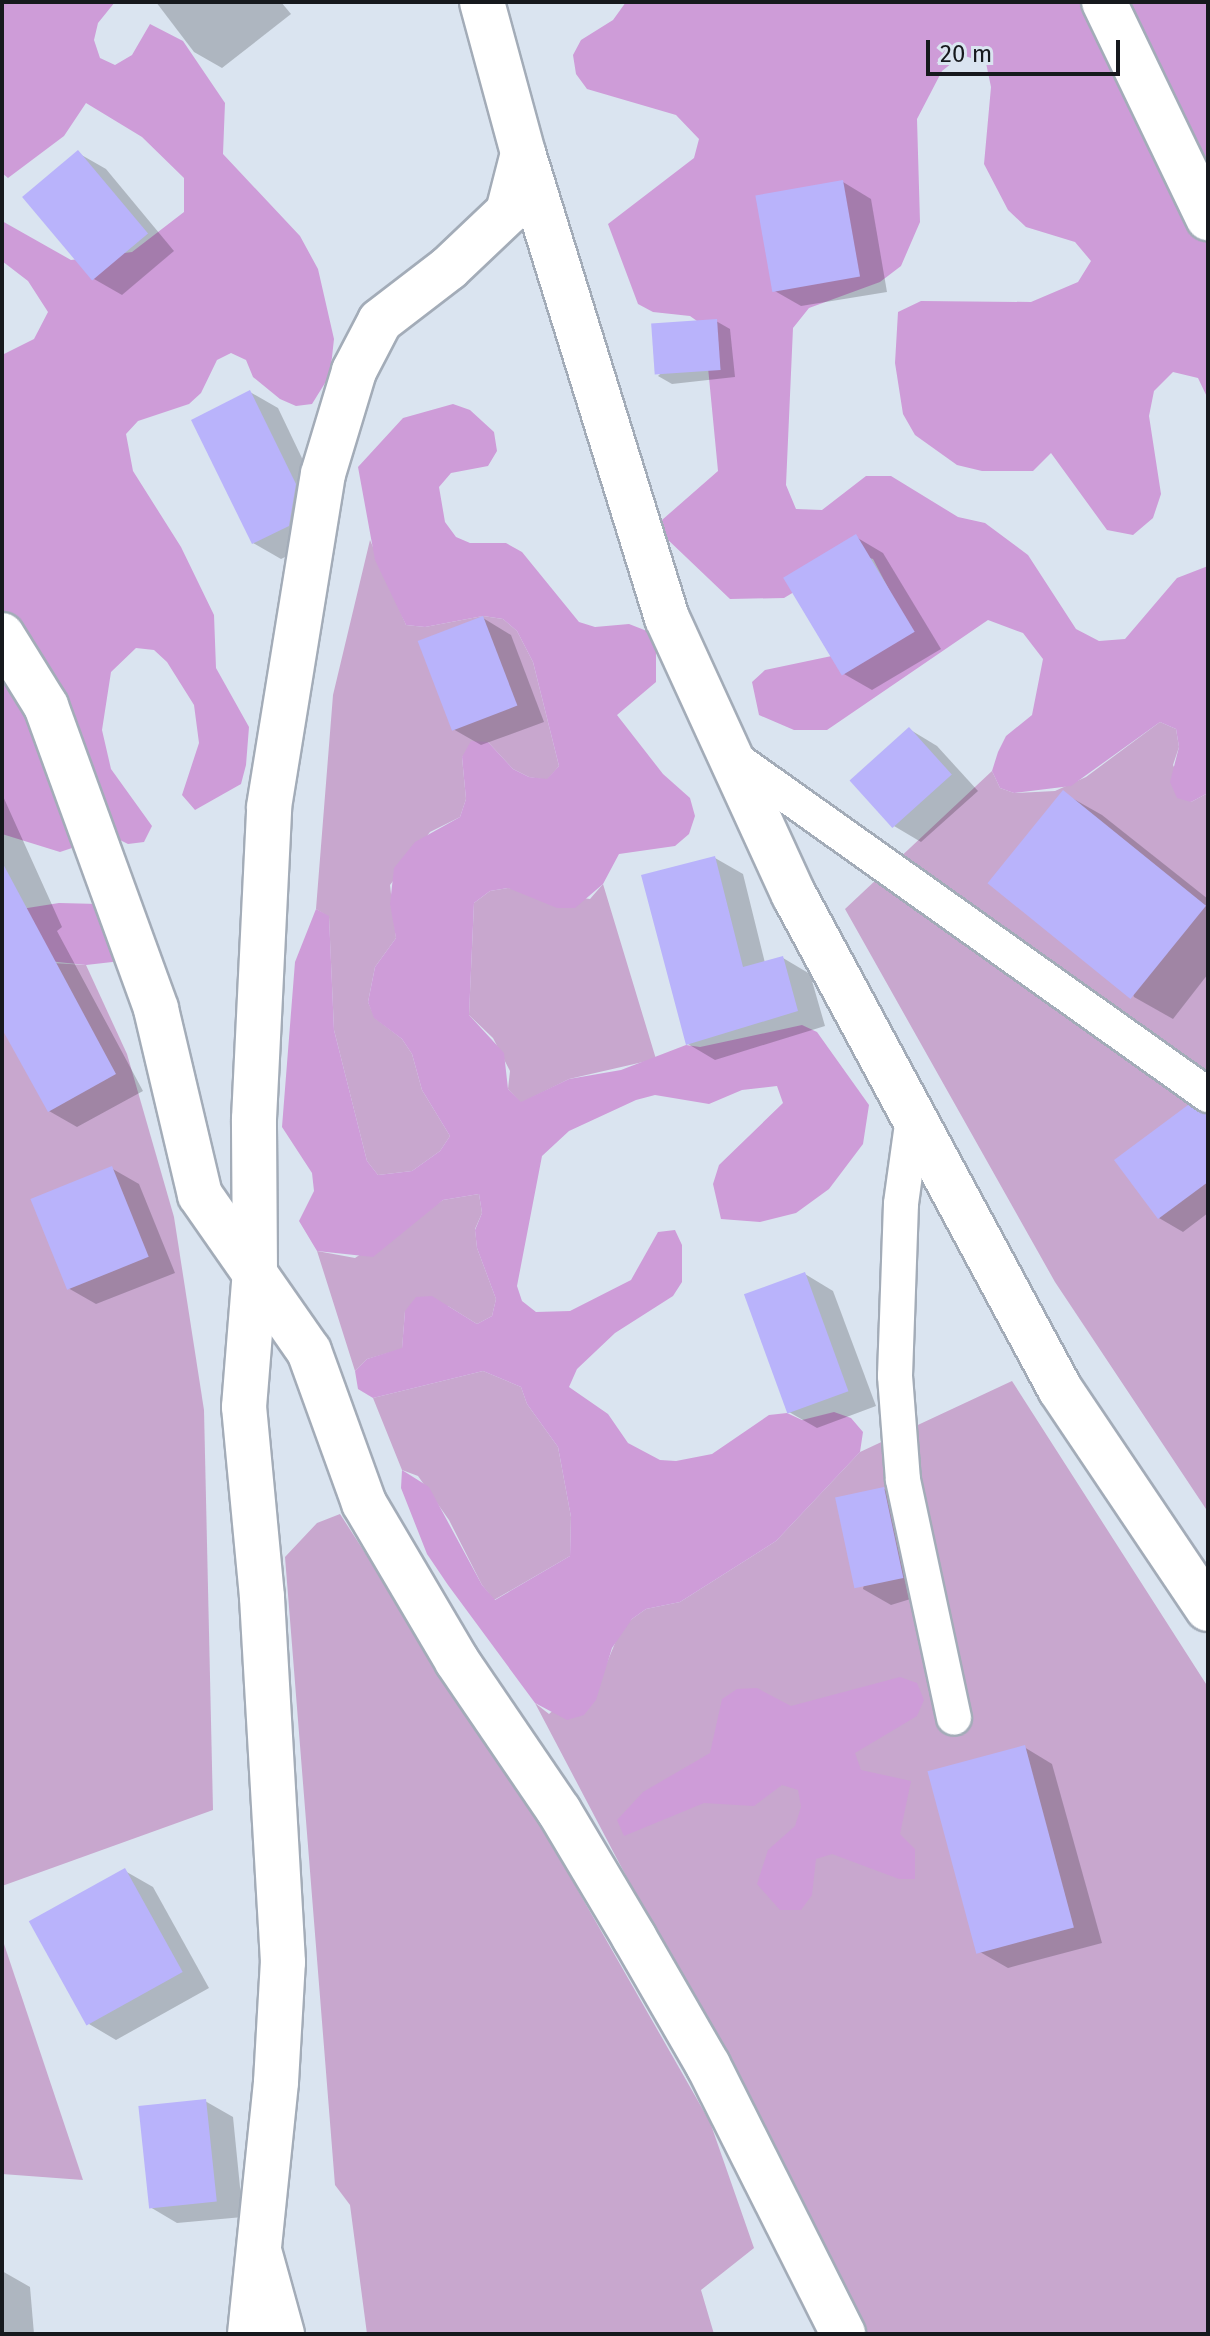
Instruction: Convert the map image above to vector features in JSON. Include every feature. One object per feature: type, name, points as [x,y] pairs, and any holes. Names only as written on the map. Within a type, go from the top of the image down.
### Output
[{"type":"street","points":[[482,2],[523,153],[662,603],[729,755],[794,895],[1060,1389],[1208,1609]]},
{"type":"street","points":[[1104,2],[1208,218]]},
{"type":"street","points":[[250,2334],[260,2254],[283,1962],[262,1597],[244,1407],[255,1271],[254,1104],[269,807],[323,474],[354,371],[380,321],[449,268],[508,212],[523,153]]},
{"type":"street","points":[[2,635],[46,706],[156,1009],[200,1195],[309,1351],[364,1503],[457,1661],[559,1811],[708,2065],[843,2334]]},
{"type":"street","points":[[260,2254],[282,2334]]},
{"type":"lane","points":[[729,755],[1208,1095]]},
{"type":"lane","points":[[913,1117],[901,1204],[895,1376],[903,1480],[954,1718]]},
{"type":"shaded area","points":[[2,2],[115,2],[98,23],[94,40],[100,58],[115,65],[132,55],[150,24],[183,41],[225,103],[223,154],[300,236],[318,269],[334,339],[330,375],[312,404],[296,406],[280,399],[253,377],[246,360],[231,353],[217,360],[201,393],[189,404],[138,421],[126,434],[133,471],[181,547],[214,615],[216,668],[249,727],[246,765],[241,784],[195,810],[182,795],[199,743],[194,705],[167,662],[154,650],[136,648],[111,672],[102,730],[111,769],[152,826],[144,842],[128,844],[112,836],[79,832],[72,848],[60,852],[2,834],[2,355],[34,339],[48,312],[28,281],[2,261],[2,221],[71,260],[132,252],[184,212],[184,178],[142,137],[86,103],[64,136],[8,178],[2,173]]},
{"type":"shaded area","points":[[626,2],[1208,2],[1208,399],[1198,378],[1173,372],[1154,391],[1149,416],[1161,494],[1153,518],[1133,535],[1107,530],[1051,453],[1033,471],[982,471],[957,465],[915,435],[903,414],[895,363],[898,312],[921,301],[1031,302],[1078,282],[1091,261],[1075,242],[1026,227],[1008,210],[984,164],[991,87],[986,63],[962,55],[942,71],[917,119],[920,222],[901,266],[880,282],[809,308],[793,328],[786,485],[796,509],[822,510],[866,476],[891,476],[958,517],[985,523],[1028,555],[1076,629],[1099,641],[1125,639],[1177,578],[1208,566],[1208,793],[1191,802],[1177,798],[1170,782],[1179,747],[1176,729],[1160,722],[1071,786],[1014,793],[1000,788],[992,771],[998,752],[1006,736],[1032,715],[1043,659],[1023,633],[988,620],[827,730],[794,730],[759,715],[752,682],[765,670],[846,653],[896,603],[873,559],[857,554],[784,598],[730,599],[665,537],[662,520],[718,471],[704,326],[690,316],[653,312],[638,304],[608,224],[694,158],[699,139],[676,115],[587,89],[576,74],[573,55],[581,40],[613,20]]},
{"type":"shaded area","points":[[453,404],[470,410],[494,432],[497,451],[488,466],[451,473],[439,487],[445,522],[456,537],[470,543],[506,543],[522,552],[579,622],[595,627],[629,624],[647,631],[656,645],[656,682],[617,715],[663,774],[690,798],[695,816],[689,834],[675,846],[619,854],[603,884],[575,908],[557,908],[508,888],[490,891],[474,903],[469,1015],[504,1053],[508,1089],[521,1102],[569,1079],[621,1070],[686,1045],[700,1047],[802,1025],[817,1032],[869,1105],[863,1144],[829,1189],[796,1213],[760,1222],[721,1219],[713,1184],[719,1165],[783,1103],[777,1086],[742,1090],[709,1104],[655,1095],[636,1100],[569,1131],[542,1156],[517,1286],[522,1301],[536,1312],[570,1311],[631,1280],[658,1232],[675,1230],[682,1245],[682,1282],[673,1296],[615,1333],[577,1369],[569,1387],[608,1414],[628,1443],[660,1460],[676,1461],[712,1454],[769,1415],[787,1413],[802,1420],[834,1412],[851,1418],[863,1432],[860,1452],[776,1541],[680,1602],[646,1609],[632,1619],[612,1648],[596,1700],[584,1715],[567,1720],[535,1703],[448,1585],[427,1554],[401,1488],[402,1470],[429,1487],[482,1585],[495,1600],[570,1556],[571,1517],[558,1447],[527,1404],[521,1387],[483,1371],[373,1398],[358,1389],[355,1371],[367,1359],[402,1348],[405,1311],[416,1297],[432,1296],[477,1324],[492,1316],[496,1299],[477,1248],[475,1230],[482,1213],[479,1194],[443,1200],[373,1257],[317,1251],[299,1221],[314,1191],[312,1173],[282,1127],[295,962],[316,909],[329,916],[334,1030],[367,1161],[378,1175],[412,1171],[440,1151],[450,1136],[422,1090],[412,1054],[402,1039],[374,1018],[368,1002],[375,967],[396,938],[390,904],[394,868],[415,842],[460,817],[466,799],[462,757],[471,741],[488,742],[513,769],[529,777],[547,779],[559,766],[533,662],[517,631],[503,619],[483,616],[425,627],[406,625],[375,560],[358,467],[403,418]]},
{"type":"shaded area","points":[[370,540],[406,625],[425,627],[483,616],[503,619],[517,631],[533,662],[559,766],[547,780],[529,777],[513,769],[488,742],[462,757],[466,799],[460,817],[430,832],[390,885],[396,938],[375,967],[368,1002],[375,1018],[402,1039],[412,1054],[422,1090],[450,1136],[440,1151],[412,1171],[378,1175],[367,1161],[334,1030],[329,917],[316,909],[333,695]]},
{"type":"shaded area","points":[[1160,722],[1176,729],[1179,747],[1173,765],[1191,802],[1208,793],[1208,1512],[1055,1282],[845,909],[992,771],[1000,788],[1014,793],[1055,791],[1086,777]]},
{"type":"shaded area","points":[[603,884],[656,1059],[569,1079],[521,1103],[508,1089],[510,1071],[493,1038],[469,1015],[474,903],[490,891],[508,888],[590,899]]},
{"type":"shaded area","points":[[59,903],[99,904],[121,961],[86,965],[48,961],[2,912]]},
{"type":"shaded area","points":[[2,960],[86,965],[127,1054],[174,1217],[204,1410],[213,1810],[2,1886]]},
{"type":"shaded area","points":[[479,1194],[482,1213],[475,1229],[477,1248],[496,1299],[492,1316],[477,1324],[448,1306],[405,1311],[402,1349],[367,1359],[355,1371],[317,1251],[355,1258],[443,1200]]},
{"type":"shaded area","points":[[483,1371],[521,1387],[527,1404],[558,1447],[571,1517],[570,1556],[494,1600],[482,1585],[449,1520],[418,1476],[402,1470],[373,1398]]},
{"type":"shaded area","points":[[1012,1381],[1208,1687],[1208,2334],[867,2334],[535,1703],[549,1714],[606,1665],[620,1631],[632,1619],[646,1609],[680,1602],[776,1541],[860,1452]]},
{"type":"shaded area","points":[[340,1514],[539,1822],[710,2122],[754,2248],[701,2290],[714,2334],[367,2334],[350,2205],[335,2185],[285,1557],[317,1523]]},
{"type":"shaded area","points":[[900,1677],[917,1683],[924,1700],[917,1716],[855,1753],[861,1770],[911,1781],[900,1834],[915,1849],[915,1879],[899,1879],[832,1854],[816,1859],[812,1895],[801,1910],[780,1910],[757,1884],[768,1850],[795,1826],[801,1807],[798,1790],[782,1785],[754,1806],[704,1803],[624,1836],[617,1820],[643,1792],[710,1753],[722,1699],[737,1689],[757,1688],[791,1706]]},
{"type":"shaded area","points":[[2,1938],[83,2180],[2,2174]]},
{"type":"building","points":[[78,150],[148,233],[92,280],[22,197]]},
{"type":"building","points":[[843,180],[860,277],[772,292],[755,195]]},
{"type":"building","points":[[717,319],[721,370],[655,374],[651,324]]},
{"type":"building","points":[[250,390],[296,484],[289,526],[252,544],[191,420]]},
{"type":"building","points":[[856,534],[915,632],[842,675],[783,578]]},
{"type":"building","points":[[483,616],[517,706],[452,731],[418,641]]},
{"type":"building","points":[[909,727],[952,775],[892,828],[850,781]]},
{"type":"building","points":[[1063,790],[1206,906],[1130,999],[987,883]]},
{"type":"building","points":[[715,856],[743,967],[783,956],[798,1011],[686,1045],[641,875]]},
{"type":"building","points":[[2,862],[116,1074],[48,1112],[2,1029]]},
{"type":"building","points":[[1188,1105],[1208,1115],[1208,1182],[1158,1219],[1114,1160]]},
{"type":"building","points":[[112,1166],[149,1257],[67,1290],[30,1199]]},
{"type":"building","points":[[805,1272],[848,1391],[787,1414],[744,1294]]},
{"type":"building","points":[[884,1487],[903,1578],[854,1588],[835,1497]]},
{"type":"building","points":[[1025,1745],[1074,1928],[976,1954],[927,1771]]},
{"type":"building","points":[[125,1868],[183,1972],[86,2025],[29,1921]]},
{"type":"building","points":[[206,2099],[217,2201],[149,2209],[138,2106]]}]
